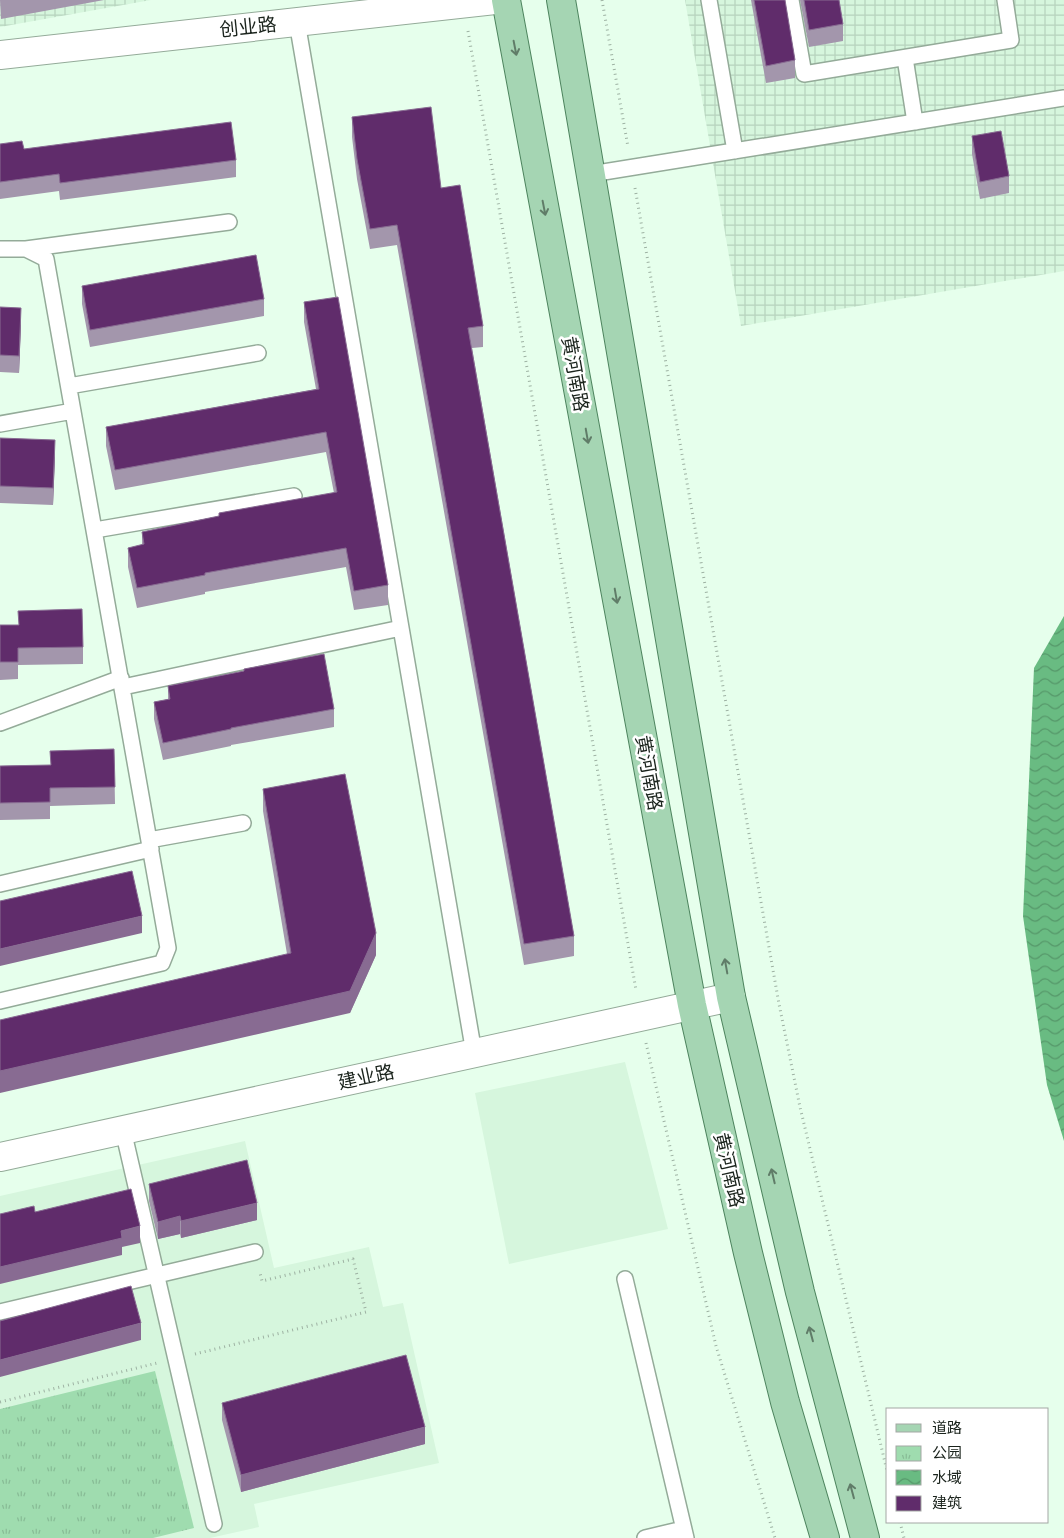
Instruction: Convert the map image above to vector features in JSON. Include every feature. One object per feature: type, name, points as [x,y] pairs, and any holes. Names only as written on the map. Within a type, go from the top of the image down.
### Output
[{"type":"main road","name":"黄河南路","points":[[506,0],[692,1005],[784,1402],[825,1538]]},
{"type":"main road","points":[[561,0],[731,997],[800,1292],[865,1538]]},
{"type":"street","name":"创业路","points":[[0,55],[495,0]]},
{"type":"street","name":"建业路","points":[[0,1156],[731,997]]},
{"type":"lane","points":[[709,0],[735,151]]},
{"type":"lane","points":[[791,0],[804,74],[1011,40],[1005,0]]},
{"type":"lane","points":[[298,22],[474,1053]]},
{"type":"lane","points":[[905,58],[915,122]]},
{"type":"lane","points":[[591,174],[1064,98]]},
{"type":"lane","points":[[0,249],[26,249],[229,222]]},
{"type":"lane","points":[[0,1001],[162,963],[168,948],[46,259],[26,249]]},
{"type":"lane","points":[[69,386],[258,353]]},
{"type":"lane","points":[[0,424],[73,411]]},
{"type":"lane","points":[[95,530],[294,496]]},
{"type":"lane","points":[[0,723],[122,682],[402,628]]},
{"type":"lane","points":[[0,884],[150,844],[243,823]]},
{"type":"lane","points":[[123,1130],[214,1524]]},
{"type":"lane","points":[[0,1312],[254,1252]]},
{"type":"lane","points":[[625,1279],[685,1534],[645,1538]]},
{"type":"path","points":[[602,0],[779,1004],[800,1107],[886,1467]]},
{"type":"path","points":[[464,3],[640,1017],[716,1346],[775,1538]]},
{"type":"path","points":[[0,1402],[366,1312],[353,1259],[262,1282],[254,1252]]},
{"type":"path","points":[[900,1523],[904,1538]]},
{"type":"shaded area","points":[[0,0],[151,0],[0,27]]},
{"type":"shaded area","points":[[685,0],[1064,0],[1064,271],[741,326]]},
{"type":"shaded area","points":[[625,1062],[668,1229],[509,1264],[475,1093]]},
{"type":"shaded area","points":[[245,1141],[274,1268],[369,1247],[383,1307],[403,1303],[439,1463],[254,1504],[259,1527],[210,1538],[0,1538],[0,1196]]},
{"type":"green space","points":[[155,1371],[194,1528],[153,1538],[0,1538],[0,1409]]},
{"type":"water","points":[[1064,616],[1064,1141],[1047,1085],[1023,916],[1034,668]]},
{"type":"building","points":[[754,0],[785,0],[795,60],[766,66]]},
{"type":"building","points":[[804,0],[839,0],[843,24],[809,30]]},
{"type":"building","points":[[431,107],[441,188],[460,185],[483,326],[468,328],[574,936],[524,944],[397,225],[370,229],[357,159],[352,117]]},
{"type":"building","points":[[231,122],[236,160],[60,183],[59,174],[0,182],[0,144],[22,141],[24,149]]},
{"type":"building","points":[[1001,131],[1009,176],[980,182],[972,136]]},
{"type":"building","points":[[256,255],[264,299],[90,330],[82,286]]},
{"type":"building","points":[[338,297],[388,585],[354,591],[346,548],[205,573],[205,575],[137,588],[128,548],[144,544],[142,532],[219,516],[219,513],[337,492],[326,432],[115,470],[106,427],[319,389],[304,302]]},
{"type":"building","points":[[0,307],[21,308],[19,356],[0,355]]},
{"type":"building","points":[[0,438],[55,440],[53,488],[0,486]]},
{"type":"building","points":[[82,609],[83,647],[18,648],[18,662],[0,662],[0,625],[19,625],[18,611]]},
{"type":"building","points":[[324,654],[334,709],[163,743],[154,702],[170,699],[168,686]]},
{"type":"building","points":[[114,749],[115,787],[50,788],[50,802],[0,803],[0,766],[51,765],[50,751]]},
{"type":"building","points":[[345,774],[376,933],[350,991],[0,1071],[0,1020],[291,953],[263,789]]},
{"type":"building","points":[[132,871],[142,916],[0,949],[0,901]]},
{"type":"building","points":[[247,1160],[257,1203],[181,1221],[180,1216],[158,1222],[149,1184]]},
{"type":"building","points":[[131,1189],[140,1226],[121,1231],[122,1238],[0,1267],[0,1214],[34,1206],[35,1212]]},
{"type":"building","points":[[131,1286],[141,1323],[0,1360],[0,1321]]},
{"type":"building","points":[[406,1355],[425,1427],[241,1475],[222,1403]]}]
